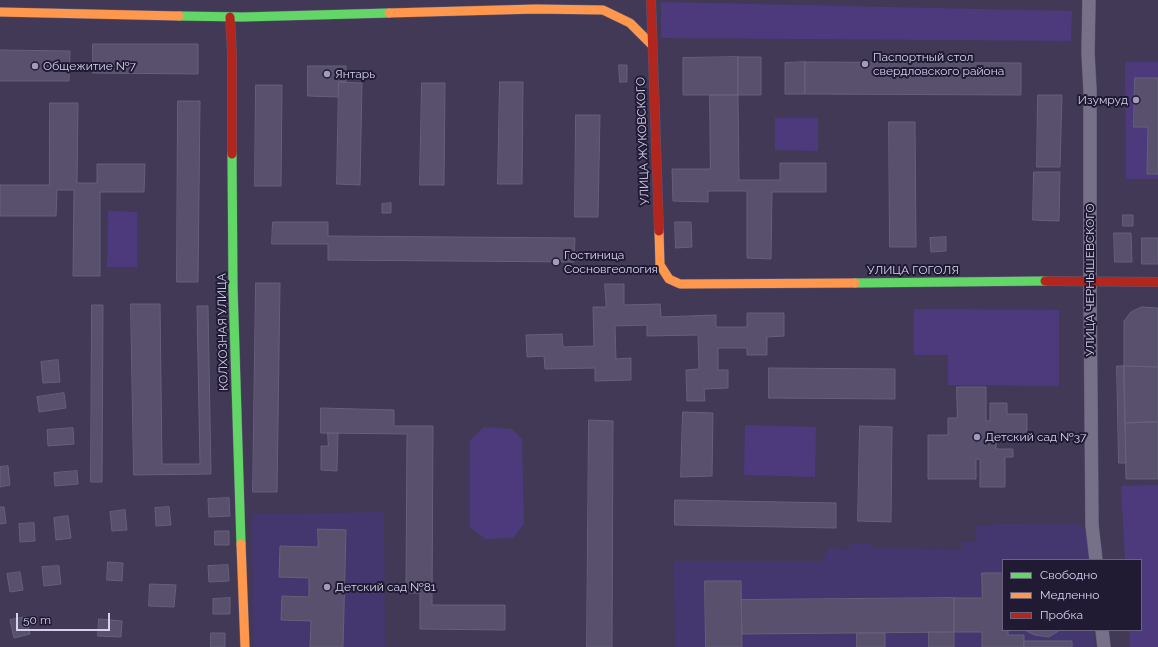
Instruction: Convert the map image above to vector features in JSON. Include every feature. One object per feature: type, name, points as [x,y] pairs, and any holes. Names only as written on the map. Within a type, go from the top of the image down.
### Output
[{"type":"main road","points":[[602,0],[603,10]]},
{"type":"main road","name":"УЛИЦА ЖУКОВСКОГО","points":[[650,0],[660,264],[669,279]]},
{"type":"main road","points":[[0,12],[230,16],[536,9],[603,10],[630,23],[651,44]]},
{"type":"main road","name":"КОЛХОЗНАЯ УЛИЦА","points":[[230,16],[232,54],[233,287],[245,647]]},
{"type":"main road","name":"УЛИЦА ГОГОЛЯ","points":[[669,279],[680,284],[1090,281],[1158,282]]},
{"type":"street","name":"УЛИЦА ЧЕРНЫШЕВСКОГО","points":[[1088,0],[1090,90],[1092,525],[1096,559]]},
{"type":"street","points":[[1102,631],[1104,647]]},
{"type":"shaded area","points":[[661,2],[1072,11],[1071,41],[661,38]]},
{"type":"shaded area","points":[[1125,62],[1158,62],[1158,179],[1126,179]]},
{"type":"shaded area","points":[[775,118],[818,118],[818,151],[775,150]]},
{"type":"shaded area","points":[[108,211],[137,212],[137,267],[107,267]]},
{"type":"shaded area","points":[[914,309],[1059,310],[1059,386],[948,385],[948,355],[914,355]]},
{"type":"shaded area","points":[[745,425],[816,427],[815,477],[744,475]]},
{"type":"shaded area","points":[[484,427],[512,429],[522,439],[524,524],[513,538],[485,539],[470,527],[470,440]]},
{"type":"shaded area","points":[[1158,485],[1158,647],[1130,647],[1129,631],[1142,631],[1142,559],[1125,559],[1121,486]]},
{"type":"shaded area","points":[[384,512],[385,647],[253,647],[252,514]]},
{"type":"shaded area","points":[[1077,523],[1083,527],[1087,534],[1089,559],[1002,559],[1002,631],[1094,631],[1095,647],[675,647],[674,561],[821,561],[829,548],[849,549],[849,543],[871,543],[872,548],[961,549],[961,542],[976,541],[976,526],[998,524]]},
{"type":"building","points":[[93,44],[198,44],[198,74],[93,73]]},
{"type":"building","name":"Общежитие №7","points":[[0,50],[70,51],[69,81],[0,81]]},
{"type":"building","points":[[738,57],[761,57],[761,95],[738,95]]},
{"type":"building","points":[[738,57],[738,95],[683,95],[683,58]]},
{"type":"building","points":[[805,62],[1021,63],[1021,95],[805,94]]},
{"type":"building","points":[[805,62],[805,94],[785,94],[785,63]]},
{"type":"building","points":[[619,65],[627,65],[627,82],[620,82]]},
{"type":"building","name":"Янтарь","points":[[308,66],[346,66],[346,82],[339,82],[338,97],[308,96]]},
{"type":"building","points":[[1135,78],[1158,78],[1158,174],[1147,174],[1148,127],[1134,127]]},
{"type":"building","points":[[339,82],[362,83],[360,185],[337,184]]},
{"type":"building","points":[[500,82],[523,82],[522,184],[498,184]]},
{"type":"building","points":[[422,83],[445,83],[444,185],[420,185]]},
{"type":"building","points":[[256,85],[282,85],[281,186],[255,186]]},
{"type":"building","points":[[710,95],[738,95],[739,180],[780,180],[780,163],[826,163],[826,192],[772,192],[771,259],[747,258],[747,191],[708,191],[708,202],[673,201],[672,169],[710,169]]},
{"type":"building","points":[[1038,95],[1062,95],[1060,167],[1037,167]]},
{"type":"building","points":[[178,101],[200,101],[198,282],[177,282]]},
{"type":"building","points":[[50,103],[78,103],[77,183],[97,183],[97,164],[145,164],[144,192],[100,192],[100,276],[73,276],[74,190],[57,190],[56,216],[0,216],[0,185],[49,185]]},
{"type":"building","points":[[576,115],[600,115],[598,217],[575,217]]},
{"type":"building","points":[[889,122],[915,122],[916,247],[890,247]]},
{"type":"building","points":[[1034,172],[1060,172],[1059,221],[1033,220]]},
{"type":"building","points":[[391,203],[391,213],[382,213],[382,204]]},
{"type":"building","points":[[1123,215],[1133,215],[1133,226],[1123,226]]},
{"type":"building","points":[[273,222],[328,222],[328,236],[575,238],[574,262],[328,260],[328,244],[272,244]]},
{"type":"building","points":[[675,222],[691,222],[692,247],[676,248]]},
{"type":"building","points":[[1114,233],[1131,233],[1132,262],[1115,262]]},
{"type":"building","points":[[946,237],[946,251],[931,252],[930,238]]},
{"type":"building","points":[[1142,238],[1158,238],[1158,264],[1142,264]]},
{"type":"building","points":[[256,283],[280,283],[277,492],[253,492]]},
{"type":"building","points":[[605,284],[624,284],[624,305],[660,304],[661,317],[716,315],[716,327],[747,327],[747,313],[784,313],[784,336],[767,337],[767,355],[747,355],[747,348],[718,348],[718,370],[728,370],[728,388],[704,389],[705,401],[687,401],[686,370],[699,369],[698,335],[647,336],[647,325],[615,326],[616,359],[631,358],[631,380],[595,381],[595,368],[545,369],[544,356],[527,357],[526,335],[562,334],[563,347],[594,346],[593,307],[606,307]]},
{"type":"building","points":[[131,304],[160,304],[162,464],[200,464],[197,306],[208,306],[211,474],[134,475]]},
{"type":"building","points":[[92,305],[103,305],[102,482],[91,482]]},
{"type":"building","points":[[1142,307],[1158,308],[1158,367],[1124,366],[1124,321],[1131,312]]},
{"type":"building","points":[[58,360],[60,382],[43,383],[41,362]]},
{"type":"building","points":[[1117,366],[1124,366],[1126,463],[1119,463]]},
{"type":"building","points":[[1124,366],[1158,367],[1158,422],[1125,423]]},
{"type":"building","points":[[769,368],[895,369],[895,399],[769,398]]},
{"type":"building","name":"Детский сад №37","points":[[957,387],[986,387],[986,421],[990,421],[990,403],[1007,403],[1007,414],[1027,414],[1027,438],[996,439],[996,449],[1013,449],[1013,457],[1005,457],[1005,487],[980,487],[980,459],[976,459],[976,479],[928,479],[928,435],[948,435],[948,418],[957,418]]},
{"type":"building","points":[[64,393],[66,408],[39,412],[37,397]]},
{"type":"building","points":[[321,408],[394,410],[394,426],[433,426],[432,605],[505,605],[505,630],[420,629],[420,593],[406,593],[407,434],[321,433]]},
{"type":"building","points":[[683,412],[713,413],[712,476],[681,477]]},
{"type":"building","points":[[589,420],[613,421],[612,647],[587,647]]},
{"type":"building","points":[[1158,422],[1158,479],[1126,479],[1125,423]]},
{"type":"building","points":[[860,426],[892,427],[891,522],[858,521]]},
{"type":"building","points":[[73,428],[74,444],[48,446],[47,430]]},
{"type":"building","points":[[328,433],[338,433],[337,471],[321,470],[321,446],[328,446]]},
{"type":"building","points":[[8,466],[10,485],[0,487],[0,467]]},
{"type":"building","points":[[77,471],[78,484],[55,486],[54,473]]},
{"type":"building","points":[[229,498],[230,516],[209,517],[208,499]]},
{"type":"building","points":[[675,500],[836,503],[836,528],[675,525]]},
{"type":"building","points":[[0,507],[4,507],[6,523],[0,524]]},
{"type":"building","points":[[169,507],[171,525],[156,526],[155,508]]},
{"type":"building","points":[[125,510],[127,530],[112,531],[110,512]]},
{"type":"building","points":[[68,516],[71,538],[56,540],[54,518]]},
{"type":"building","points":[[34,523],[35,541],[20,542],[19,524]]},
{"type":"building","name":"Детский сад №81","points":[[318,529],[346,530],[343,647],[310,647],[311,621],[281,620],[282,596],[309,597],[309,578],[279,577],[280,546],[318,547]]},
{"type":"building","points":[[215,531],[229,531],[229,545],[215,545]]},
{"type":"building","points":[[108,562],[123,563],[122,581],[107,580]]},
{"type":"building","points":[[228,565],[229,581],[209,582],[208,566]]},
{"type":"building","points":[[59,566],[61,584],[44,586],[42,567]]},
{"type":"building","points":[[20,572],[23,590],[10,592],[7,574]]},
{"type":"building","points":[[982,573],[1002,573],[1002,631],[1008,631],[1008,635],[1024,635],[1024,647],[982,647],[982,632],[954,632],[954,598],[982,598]]},
{"type":"building","points":[[705,581],[741,581],[742,647],[706,647]]},
{"type":"building","points":[[150,584],[176,585],[174,607],[149,606]]},
{"type":"building","points":[[230,598],[230,614],[213,614],[213,599]]},
{"type":"building","points":[[954,598],[954,632],[742,634],[741,600]]},
{"type":"building","points":[[26,617],[30,634],[14,638],[10,620]]},
{"type":"building","points":[[99,619],[122,621],[121,637],[98,636]]},
{"type":"building","points":[[1027,631],[1058,631],[1049,637],[1035,635]]},
{"type":"building","points":[[929,632],[954,632],[954,647],[929,647]]},
{"type":"building","points":[[211,633],[225,633],[225,647],[211,647]]},
{"type":"building","points":[[857,633],[885,633],[885,647],[857,647]]},
{"type":"building","points":[[1024,641],[1072,641],[1072,647],[1024,647]]},
{"type":"traffic: fast","points":[[179,16],[243,17],[389,13]]},
{"type":"traffic: fast","points":[[232,154],[233,287],[241,544]]},
{"type":"traffic: fast","points":[[855,283],[1045,281]]},
{"type":"traffic: slow","points":[[389,13],[536,9],[603,10],[630,23],[651,44]]},
{"type":"traffic: slow","points":[[0,12],[179,16]]},
{"type":"traffic: slow","points":[[659,231],[660,265],[669,279],[680,284],[855,283]]},
{"type":"traffic: slow","points":[[241,544],[245,647]]},
{"type":"traffic: jam","points":[[651,0],[659,231]]},
{"type":"traffic: jam","points":[[230,17],[232,54],[232,154]]},
{"type":"traffic: jam","points":[[1045,281],[1158,282]]},
{"type":"place","name":"Паспортный стол свердловского района","points":[[865,64]]},
{"type":"place","name":"Общежитие №7","points":[[35,66]]},
{"type":"place","name":"Янтарь","points":[[327,74]]},
{"type":"place","name":"Изумруд","points":[[1136,100]]},
{"type":"place","name":"Гостиница Сосновгеология","points":[[556,262]]},
{"type":"place","name":"Детский сад №37","points":[[977,437]]},
{"type":"place","name":"Детский сад №81","points":[[327,587]]}]
